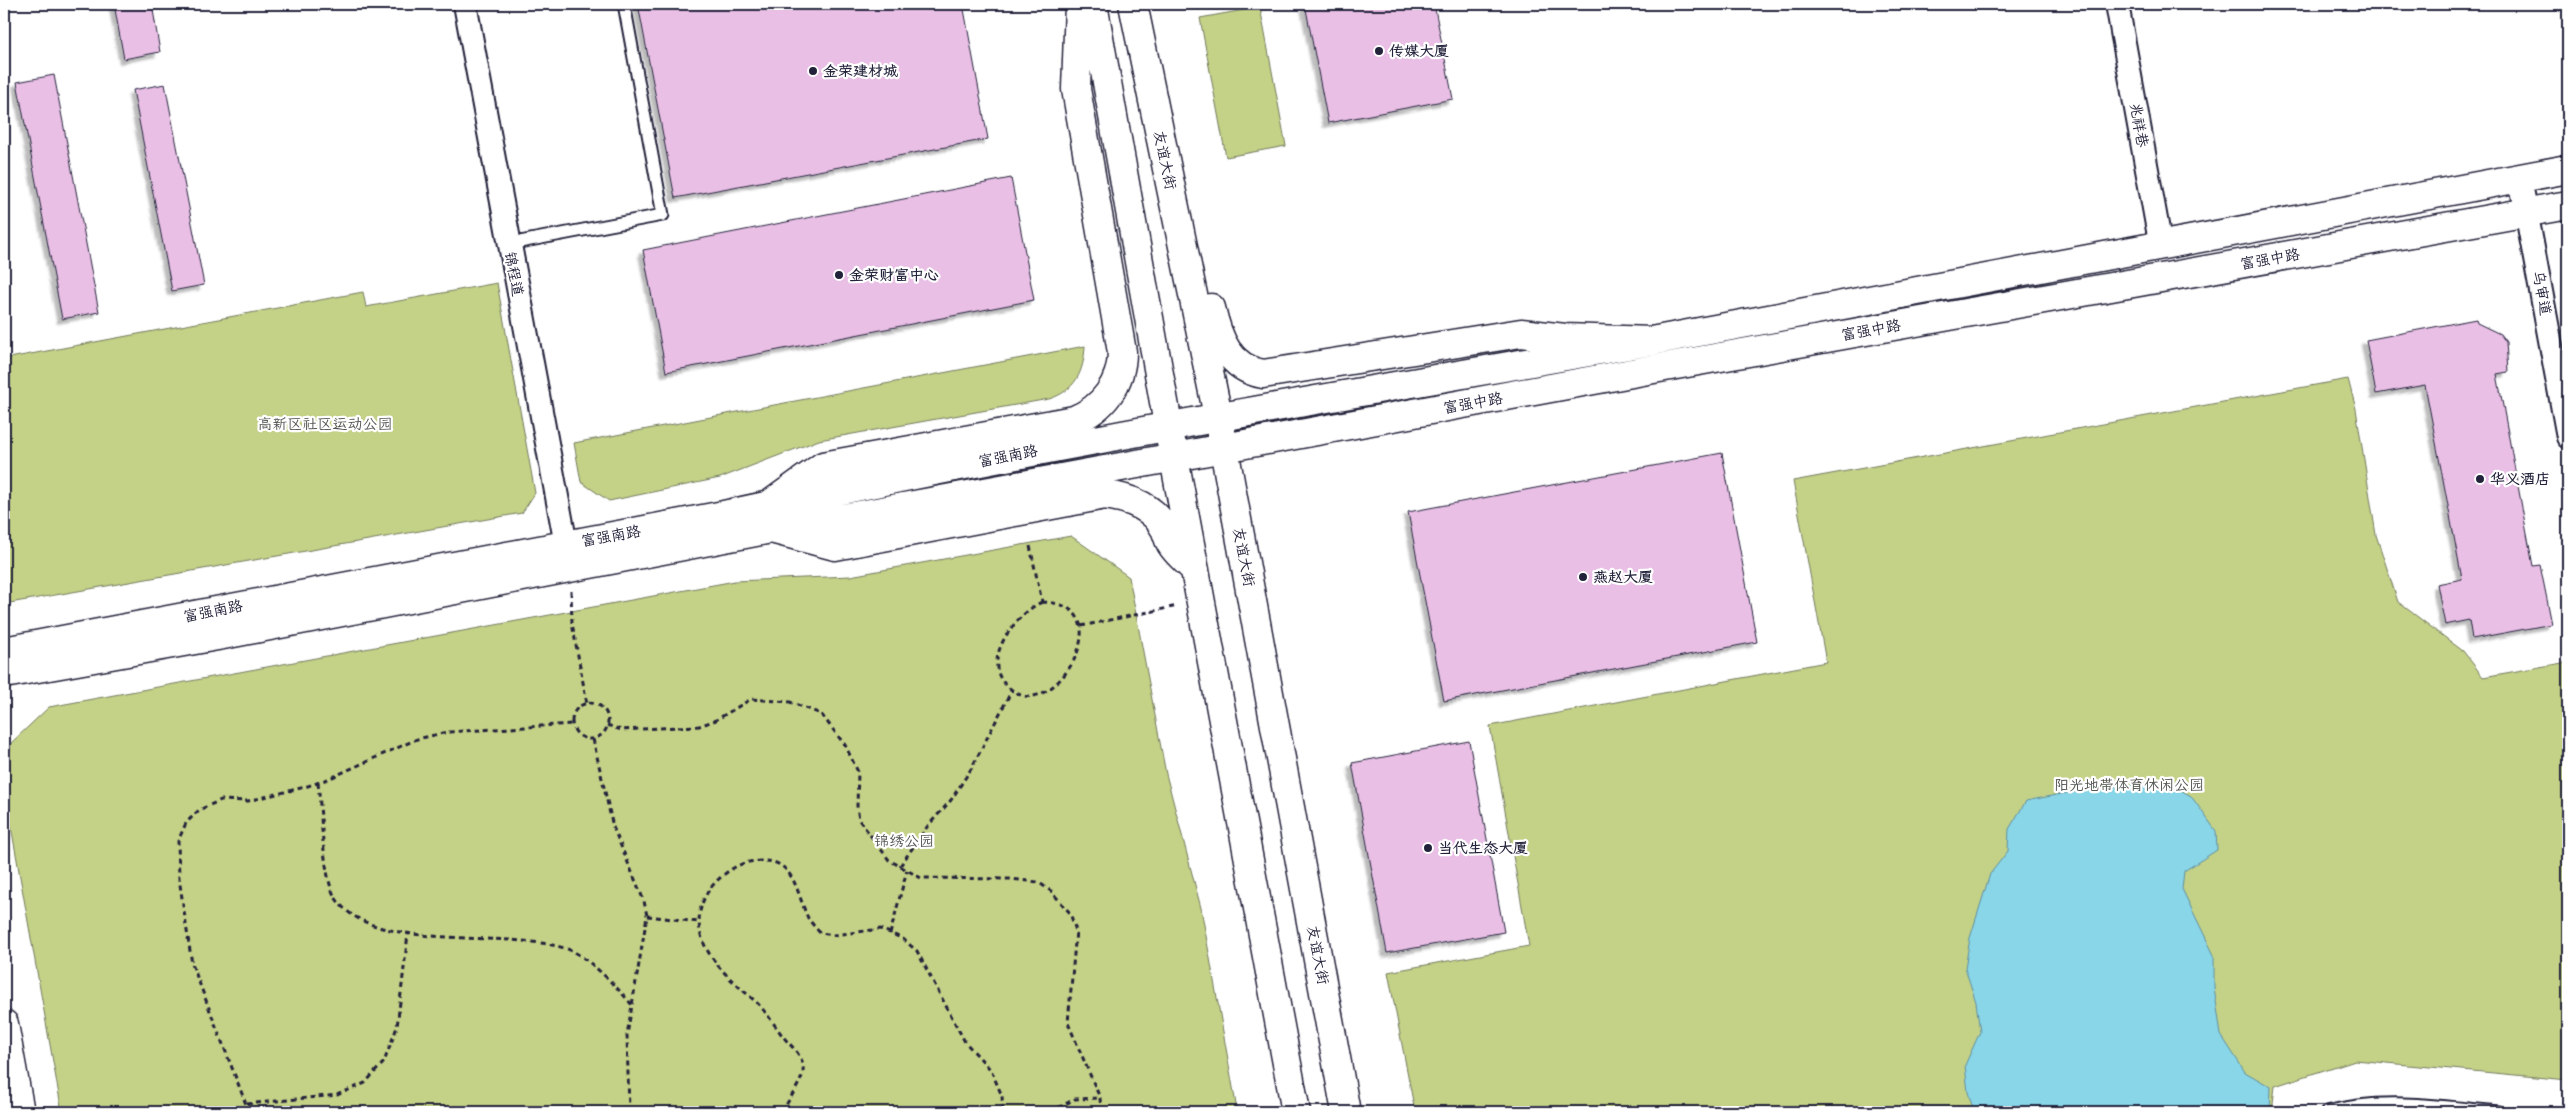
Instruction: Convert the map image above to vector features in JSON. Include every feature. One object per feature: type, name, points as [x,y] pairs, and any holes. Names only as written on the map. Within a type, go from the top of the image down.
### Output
[{"type":"main road","points":[[1079,4],[1076,90],[1122,352],[1119,378],[1113,388],[1097,407],[1086,415],[1074,420],[823,466],[770,517],[835,546],[1105,495],[1132,500],[1144,507],[1165,528],[1171,544],[1195,570]]},
{"type":"main road","points":[[1093,4],[1174,458],[1296,1112]]},
{"type":"main road","name":"友谊大街","points":[[1133,4],[1218,416],[1346,1112]]},
{"type":"main road","points":[[1140,4],[1157,46],[1215,325],[1225,348],[1241,366],[1257,373],[1280,372],[1520,332],[1565,338],[1652,340]]},
{"type":"main road","name":"富强中路","points":[[1218,416],[1652,340],[2161,247],[2568,169]]},
{"type":"main road","name":"富强中路","points":[[1174,458],[1648,370],[2568,205]]},
{"type":"main road","name":"富强南路","points":[[770,517],[833,490],[1218,416]]},
{"type":"main road","name":"富强南路","points":[[4,674],[568,556],[770,517],[1174,458]]},
{"type":"main road","name":"富强南路","points":[[4,651],[568,556]]},
{"type":"main road","points":[[4,1024],[20,1112]]},
{"type":"street","name":"锦程道","points":[[465,4],[508,244],[568,556]]},
{"type":"street","name":"兆祥巷","points":[[2117,4],[2161,247]]},
{"type":"street","name":"乌审道","points":[[2520,178],[2568,437]]},
{"type":"lane","points":[[508,244],[663,215],[624,4]]},
{"type":"lane","points":[[2327,1112],[2338,1109],[2402,1103],[2499,1112]]},
{"type":"path","points":[[1030,546],[1042,602]]},
{"type":"path","points":[[568,556],[572,623],[587,704]]},
{"type":"path","points":[[1081,626],[1201,601]]},
{"type":"path","points":[[1042,602],[1055,602],[1068,607],[1077,617],[1081,626],[1082,643],[1059,681],[1050,691],[1037,696],[1024,696],[1012,690],[1002,681],[997,668],[997,655],[1002,642],[1029,607],[1042,602]]},
{"type":"path","points":[[900,866],[971,769],[1012,690]]},
{"type":"path","points":[[607,725],[621,730],[699,726],[716,720],[752,699],[790,702],[821,714],[845,745],[858,772],[857,806],[859,820],[889,860],[921,878],[1011,878],[1038,882],[1052,891],[1070,913],[1076,931],[1068,1023],[1100,1098],[1101,1112]]},
{"type":"path","points":[[587,704],[600,707],[608,718],[605,732],[593,739],[580,736],[572,724],[575,711],[587,704]]},
{"type":"path","points":[[248,1112],[247,1104],[192,964],[179,878],[178,841],[186,823],[200,810],[221,800],[248,801],[318,783],[425,738],[448,732],[572,724]]},
{"type":"path","points":[[593,739],[613,827],[644,901],[647,916],[627,1035],[629,1112]]},
{"type":"path","points":[[318,783],[328,876],[334,896],[363,922],[408,934],[522,940],[571,950],[597,970],[632,1005]]},
{"type":"path","points":[[782,1112],[803,1072],[802,1059],[755,1001],[729,979],[712,958],[701,935],[699,922],[702,904],[711,887],[728,871],[744,863],[771,861],[783,865],[792,878],[809,920],[820,933],[834,935],[881,929],[903,940],[917,951],[965,1042],[991,1070],[1002,1096],[1003,1112]]},
{"type":"path","points":[[890,934],[907,870]]},
{"type":"path","points":[[647,916],[699,922]]},
{"type":"path","points":[[247,1104],[337,1095],[365,1083],[384,1062],[397,1027],[408,934]]},
{"type":"path","points":[[1050,1112],[1075,1099],[1100,1098]]},
{"type":"green space","points":[[1260,7],[1286,146],[1226,157],[1200,18]]},
{"type":"green space","name":"高新区社区运动公园","points":[[497,283],[535,493],[522,513],[4,604],[4,359],[363,292],[366,307]]},
{"type":"green space","points":[[1085,346],[1083,364],[1072,386],[1049,399],[819,440],[720,478],[609,501],[581,482],[574,443]]},
{"type":"green space","name":"阳光地带体育休闲公园","points":[[2348,379],[2356,409],[2376,535],[2398,602],[2463,651],[2483,677],[2568,662],[2568,1080],[2355,1060],[2275,1086],[2272,1112],[1415,1112],[1388,972],[1529,946],[1490,726],[1826,662],[1793,481]]},
{"type":"green space","name":"锦绣公园","points":[[1071,536],[1129,577],[1166,774],[1201,908],[1237,1110],[1228,1112],[62,1112],[4,787],[11,743],[49,707],[735,581],[850,576]]},
{"type":"water","points":[[2167,782],[2191,796],[2216,831],[2217,850],[2184,871],[2182,889],[2214,955],[2214,987],[2221,1035],[2245,1072],[2271,1087],[2270,1110],[2266,1112],[1974,1112],[1968,1092],[1965,1065],[1980,1032],[1976,1002],[1965,968],[1970,938],[1990,874],[2008,851],[2009,829],[2026,801],[2091,788]]},
{"type":"building","points":[[114,4],[152,4],[160,52],[124,59]]},
{"type":"building","name":"金荣建材城","points":[[638,4],[963,4],[988,139],[675,198]]},
{"type":"building","name":"传媒大厦","points":[[1305,4],[1434,4],[1453,99],[1328,123]]},
{"type":"building","points":[[54,75],[99,312],[62,319],[17,82]]},
{"type":"building","points":[[165,84],[204,285],[172,291],[133,90]]},
{"type":"building","name":"金荣财富中心","points":[[1011,178],[1034,300],[666,372],[643,250]]},
{"type":"building","name":"华义酒店","points":[[2476,319],[2477,323],[2500,334],[2506,342],[2508,372],[2497,374],[2533,566],[2540,565],[2552,624],[2472,639],[2469,620],[2445,625],[2437,584],[2462,579],[2425,385],[2376,394],[2366,340]]},
{"type":"building","name":"燕赵大厦","points":[[1722,453],[1757,642],[1444,701],[1408,512]]},
{"type":"building","name":"当代生态大厦","points":[[1469,741],[1504,932],[1387,953],[1352,763]]},
{"type":"place","name":"传媒大厦","points":[[1379,51]]},
{"type":"place","name":"金荣建材城","points":[[813,71]]},
{"type":"place","name":"金荣财富中心","points":[[839,275]]},
{"type":"place","name":"华义酒店","points":[[2480,479]]},
{"type":"place","name":"燕赵大厦","points":[[1583,577]]},
{"type":"place","name":"当代生态大厦","points":[[1428,848]]}]
